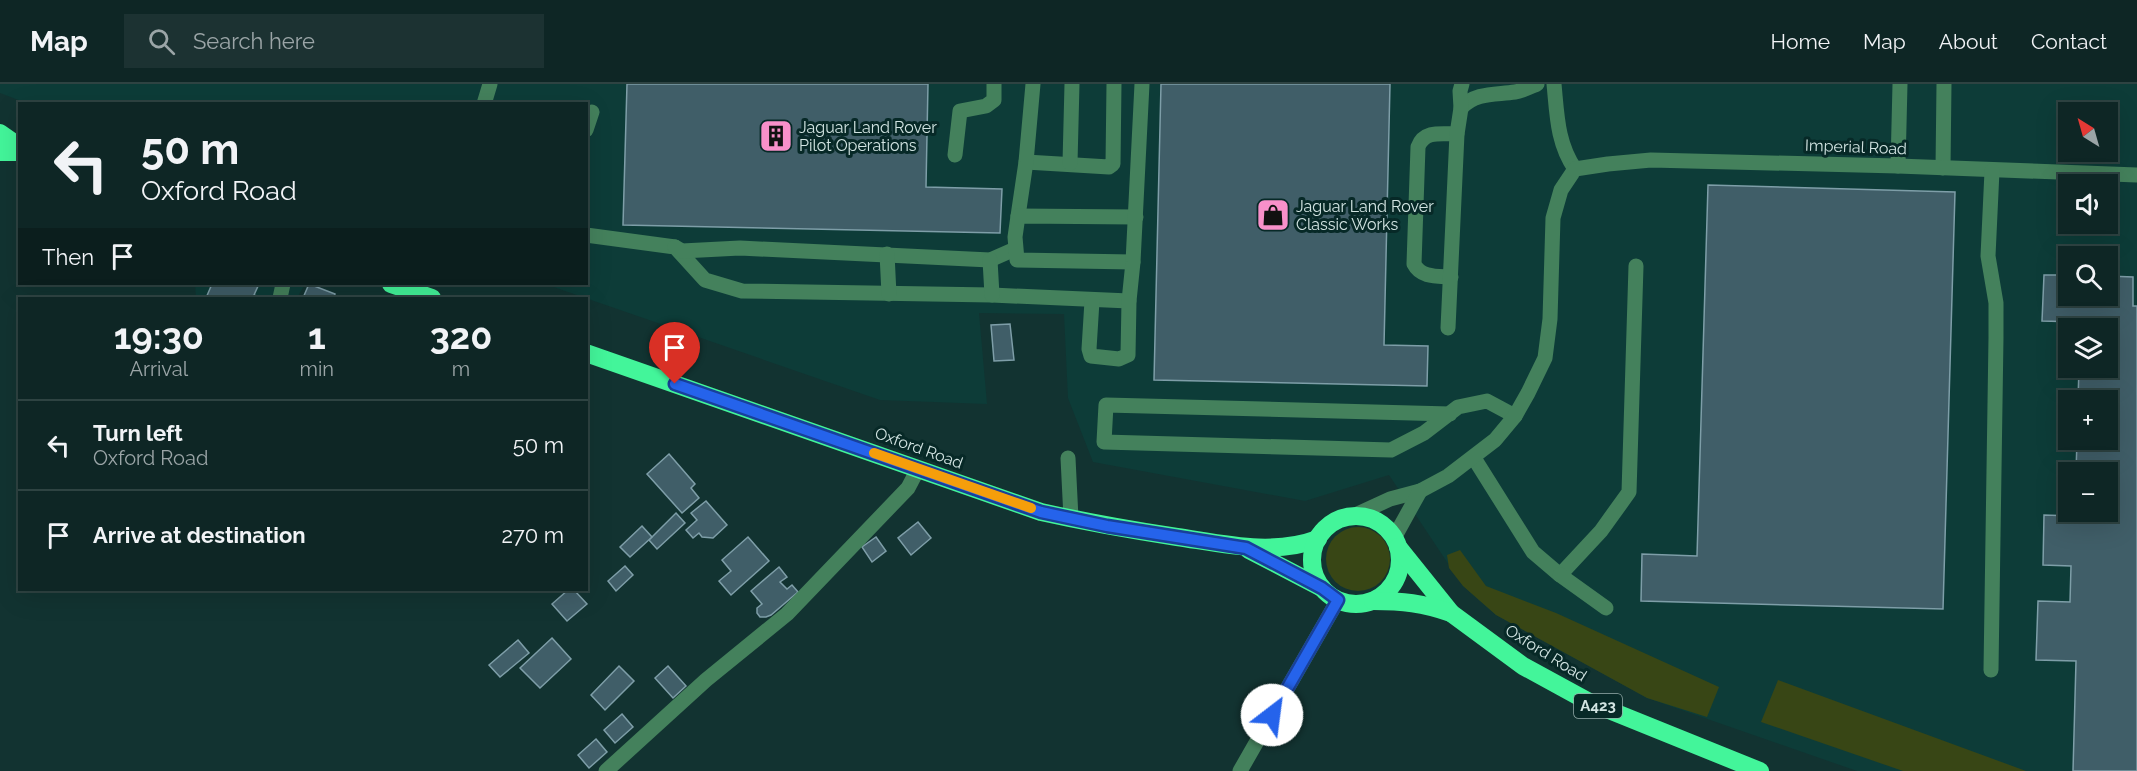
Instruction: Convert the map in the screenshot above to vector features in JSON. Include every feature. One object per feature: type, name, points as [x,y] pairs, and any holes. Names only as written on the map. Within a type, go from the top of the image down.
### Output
[{"type":"highway","points":[[0,133],[18,146]]},
{"type":"highway","points":[[0,152],[18,153]]},
{"type":"highway","points":[[394,285],[429,297]]},
{"type":"highway","name":"Oxford Road","points":[[588,354],[1041,512],[1107,526],[1246,548],[1282,548],[1302,545],[1318,539]]},
{"type":"highway","points":[[1353,516],[1372,519],[1381,524],[1396,542],[1400,565],[1398,574],[1388,590],[1373,600],[1355,604],[1338,600],[1322,588],[1317,581],[1312,555],[1318,539],[1329,525],[1344,518],[1353,516]]},
{"type":"highway","name":"Oxford Road","points":[[1396,542],[1451,612],[1523,666],[1589,702],[1760,771]]},
{"type":"highway","name":"Oxford Road","points":[[1246,548],[1322,588]]},
{"type":"highway","name":"Oxford Road","points":[[1373,600],[1405,601],[1451,612]]},
{"type":"street","points":[[485,102],[490,84]]},
{"type":"street","points":[[955,154],[960,111],[986,106],[994,100],[994,84]]},
{"type":"street","points":[[1033,84],[1026,162],[1018,216],[1015,249],[1017,260],[1133,262]]},
{"type":"street","points":[[1070,163],[1072,84]]},
{"type":"street","points":[[1026,162],[1109,167],[1113,164],[1114,84]]},
{"type":"street","points":[[1092,301],[1089,349],[1091,356],[1119,359],[1128,355],[1142,84]]},
{"type":"street","points":[[1448,328],[1457,134],[1462,84]]},
{"type":"street","points":[[1461,108],[1474,98],[1517,92],[1538,84]]},
{"type":"street","points":[[1353,516],[1390,499],[1420,491],[1448,476],[1474,458],[1495,440],[1515,416],[1545,358],[1550,319],[1553,218],[1561,190],[1575,169],[1566,156],[1561,142],[1554,84]]},
{"type":"street","points":[[1898,166],[1900,84]]},
{"type":"street","points":[[1943,168],[1944,84]]},
{"type":"street","points":[[588,124],[592,111]]},
{"type":"street","points":[[1451,277],[1424,274],[1417,270],[1414,264],[1418,147],[1424,137],[1432,134],[1457,134]]},
{"type":"street","name":"Imperial Road","points":[[1575,169],[1651,160],[2137,175]]},
{"type":"street","points":[[1991,670],[1996,337],[1996,303],[1988,256],[1992,171]]},
{"type":"street","points":[[1018,216],[1136,217]]},
{"type":"street","points":[[588,236],[675,247],[682,250],[740,248],[990,260],[1015,249]]},
{"type":"street","points":[[675,247],[705,280],[742,291],[992,295],[1129,301]]},
{"type":"street","points":[[887,254],[889,294]]},
{"type":"street","points":[[990,260],[992,295]]},
{"type":"street","points":[[1560,575],[1601,531],[1629,492],[1636,266]]},
{"type":"street","points":[[1449,414],[1106,405],[1104,442],[1391,450],[1424,433],[1449,414],[1458,407],[1488,401],[1515,416]]},
{"type":"street","points":[[1068,458],[1071,518]]},
{"type":"street","points":[[1474,458],[1533,552],[1560,575],[1606,608]]},
{"type":"street","points":[[606,771],[706,681],[787,614],[908,488],[918,469]]},
{"type":"street","points":[[1396,542],[1420,491]]},
{"type":"street","points":[[1239,771],[1338,600]]},
{"type":"shaded area","points":[[0,84],[2137,84],[2137,771],[1857,771],[1647,698],[1496,615],[1463,586],[1389,475],[1305,501],[1093,462],[1068,398],[1064,314],[979,313],[987,404],[880,400],[548,285],[588,285],[588,102],[24,102],[0,93]]},
{"type":"shaded area","points":[[195,285],[304,285],[298,297],[196,297]]},
{"type":"green space","points":[[1358,527],[1370,529],[1381,536],[1388,547],[1390,559],[1388,571],[1381,582],[1370,589],[1358,591],[1346,589],[1335,582],[1328,571],[1326,559],[1328,547],[1335,536],[1346,529]]},
{"type":"green space","points":[[1460,550],[1486,586],[1556,613],[1719,687],[1707,717],[1647,698],[1496,615],[1463,586],[1449,568],[1447,555]]},
{"type":"green space","points":[[1778,680],[2026,771],[1903,771],[1761,722]]},
{"type":"building","name":"Jaguar Land Rover Pilot Operations","points":[[627,84],[928,84],[926,187],[1002,189],[1000,233],[623,225]]},
{"type":"building","name":"Jaguar Land Rover Classic Works","points":[[1161,84],[1390,84],[1384,345],[1428,346],[1427,386],[1154,380]]},
{"type":"building","points":[[1708,185],[1955,192],[1943,609],[1641,601],[1642,554],[1697,556]]},
{"type":"building","points":[[2044,275],[2058,275],[2058,306],[2118,306],[2118,276],[2133,277],[2133,306],[2137,306],[2137,771],[2073,771],[2076,661],[2036,660],[2038,601],[2070,602],[2071,566],[2043,565],[2044,515],[2058,515],[2058,522],[2118,522],[2118,462],[2076,462],[2077,450],[2118,450],[2118,390],[2078,390],[2079,378],[2118,378],[2118,318],[2058,318],[2058,321],[2042,321]]},
{"type":"building","points":[[212,285],[259,285],[254,295],[260,297],[206,297]]},
{"type":"building","points":[[309,285],[335,294],[334,297],[303,297]]},
{"type":"building","points":[[1010,324],[1014,360],[994,361],[991,325]]},
{"type":"building","points":[[669,454],[695,484],[691,488],[699,498],[682,513],[647,474]]},
{"type":"building","points":[[706,501],[727,525],[713,538],[702,537],[699,533],[693,538],[686,530],[697,520],[691,513]]},
{"type":"building","points":[[676,513],[685,523],[657,549],[649,540]]},
{"type":"building","points":[[918,522],[931,538],[911,555],[898,538]]},
{"type":"building","points":[[642,526],[652,537],[630,557],[620,547]]},
{"type":"building","points":[[748,537],[769,561],[731,595],[719,581],[731,571],[722,560]]},
{"type":"building","points":[[876,537],[886,551],[872,562],[862,547]]},
{"type":"building","points":[[625,566],[633,575],[616,591],[608,581]]},
{"type":"building","points":[[779,567],[787,577],[780,582],[787,589],[792,585],[798,592],[771,615],[760,617],[757,608],[762,604],[751,591]]},
{"type":"building","points":[[567,591],[575,591],[587,604],[567,621],[552,604]]},
{"type":"building","points":[[552,638],[571,659],[540,688],[520,668]]},
{"type":"building","points":[[518,640],[529,653],[500,677],[489,665]]},
{"type":"building","points":[[619,666],[634,681],[605,710],[591,695]]},
{"type":"building","points":[[668,666],[686,686],[673,698],[655,678]]},
{"type":"building","points":[[622,714],[633,727],[615,743],[604,730]]},
{"type":"building","points":[[596,739],[607,752],[589,768],[578,755]]},
{"type":"slow traffic","points":[[874,453],[1031,508]]},
{"type":"place","name":"Jaguar Land Rover Pilot Operations","points":[[776,136]]},
{"type":"place","name":"Jaguar Land Rover Classic Works","points":[[1273,215]]},
{"type":"route","points":[[675,384],[1041,512],[1107,526],[1246,548],[1322,588],[1338,600],[1272,715]]}]
